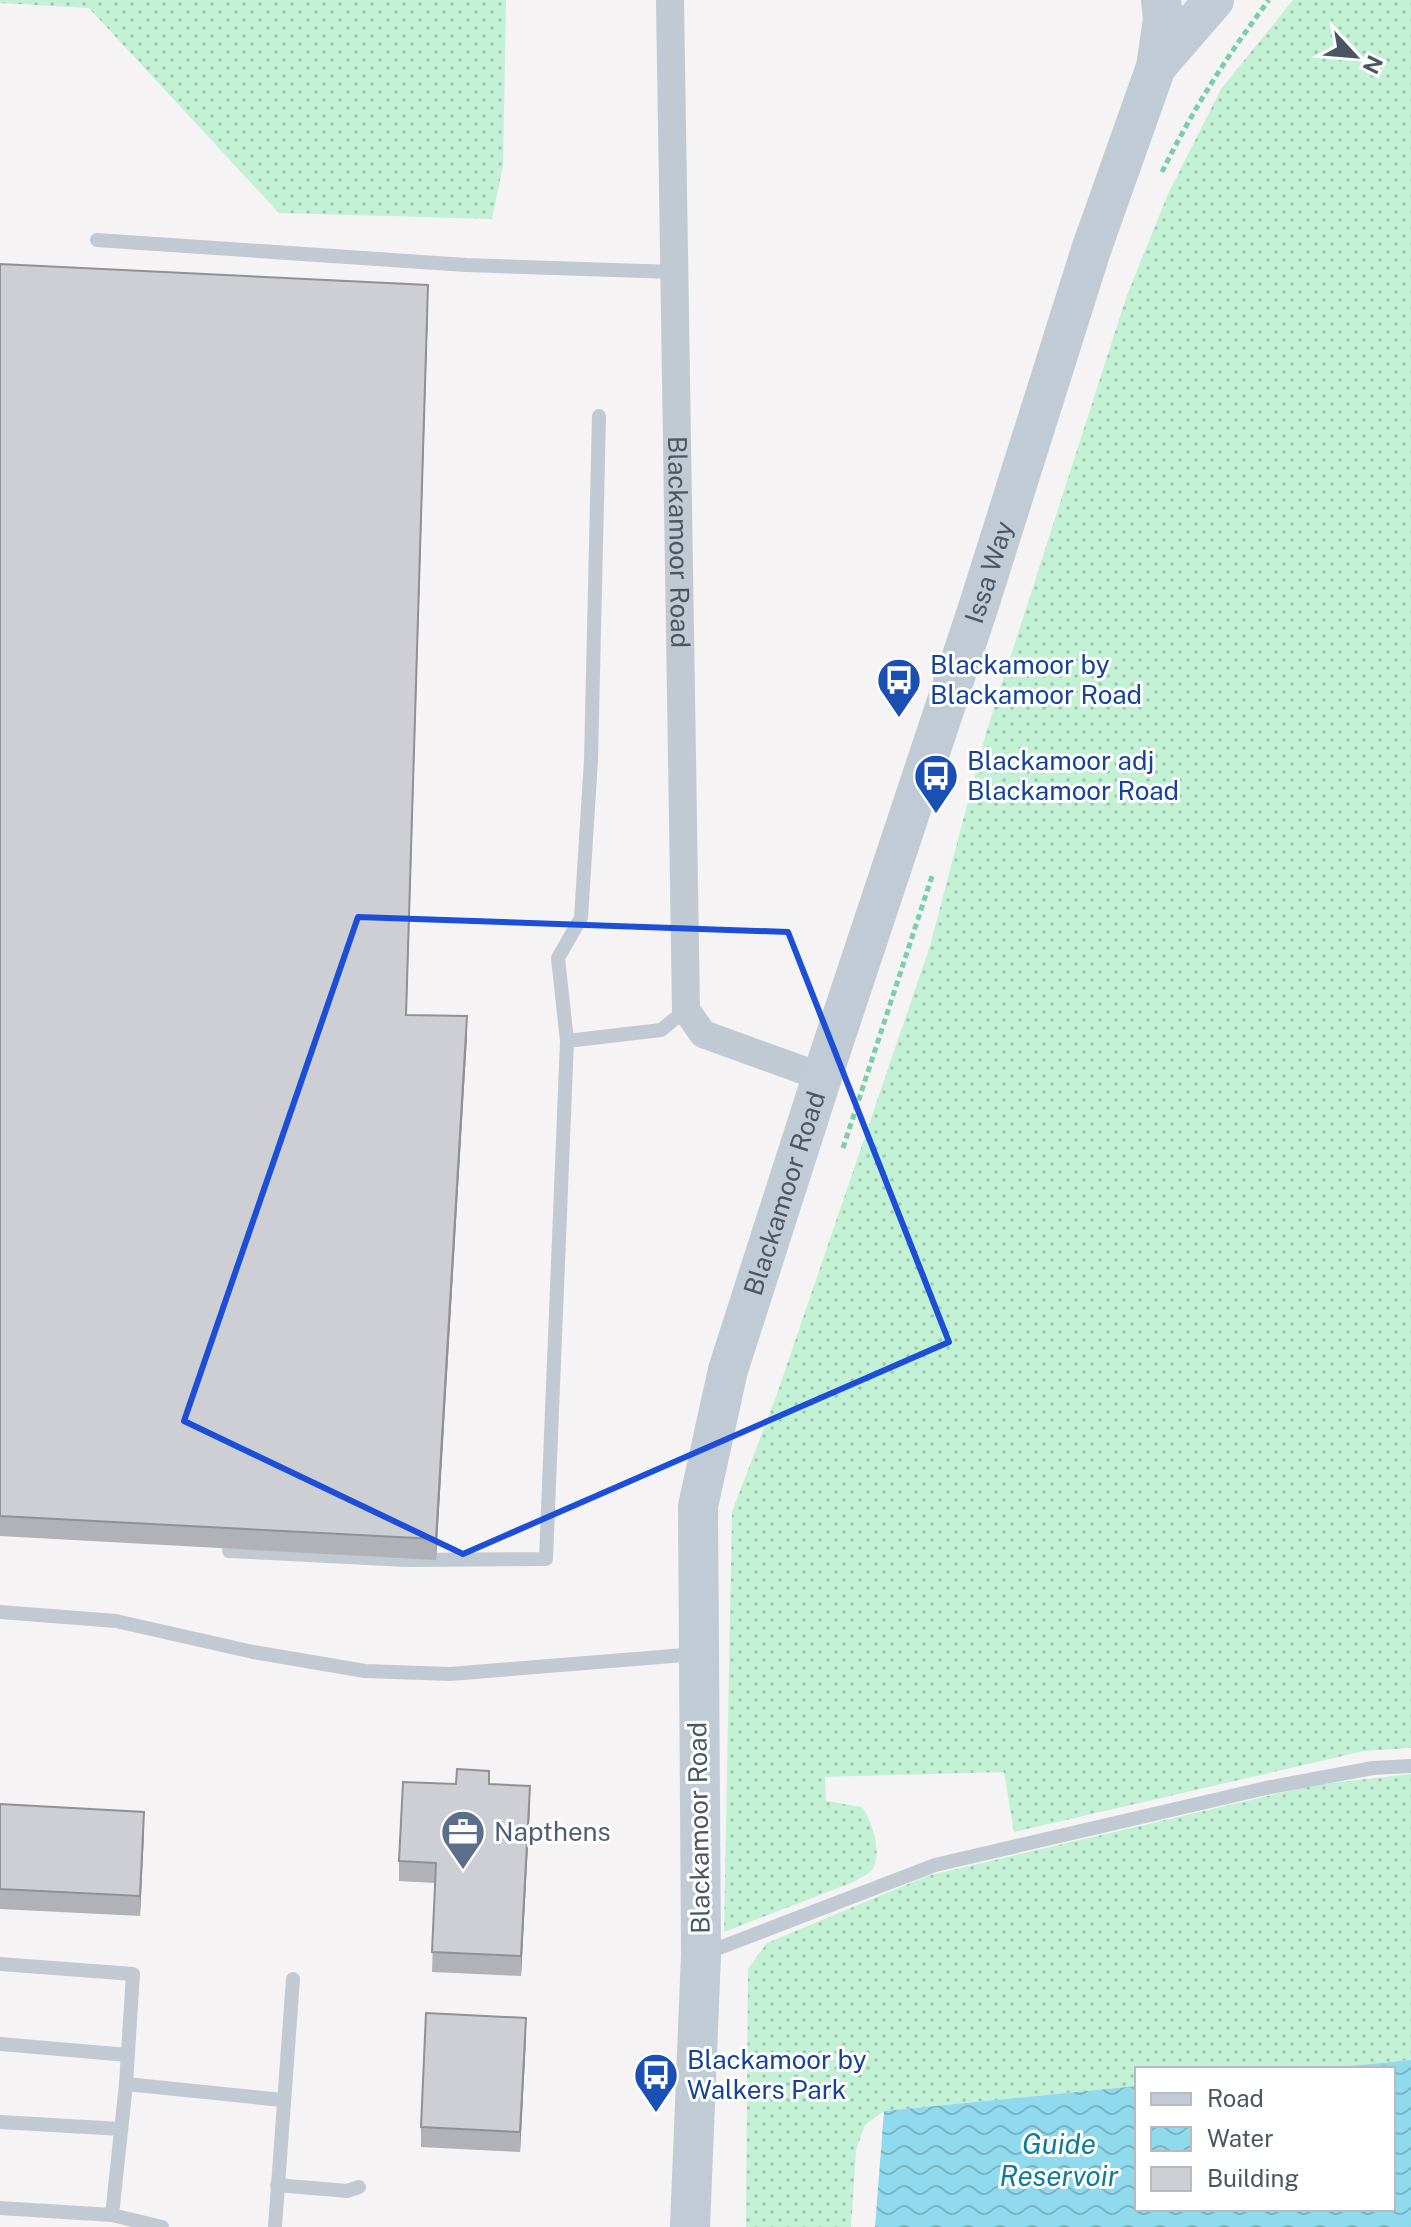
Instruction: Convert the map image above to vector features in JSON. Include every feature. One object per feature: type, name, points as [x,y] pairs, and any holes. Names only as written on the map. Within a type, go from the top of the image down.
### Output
[{"type":"main road","name":"Issa Way","points":[[822,1077],[978,608],[1091,250],[1156,67],[1163,19],[1161,0]]},
{"type":"main road","name":"Issa Way","points":[[1156,67],[1214,0]]},
{"type":"main road","name":"Blackamoor Road","points":[[690,2227],[701,1955],[698,1506],[711,1437],[822,1077]]},
{"type":"street","name":"Blackamoor Road","points":[[670,0],[686,1010],[703,1034],[822,1077]]},
{"type":"lane","points":[[97,240],[466,265],[674,272]]},
{"type":"lane","points":[[229,1551],[407,1560],[546,1559],[567,1041],[558,958],[581,918],[591,760],[599,416]]},
{"type":"lane","points":[[567,1041],[661,1030],[686,1010]]},
{"type":"lane","points":[[0,1612],[116,1621],[253,1652],[365,1671],[450,1674],[698,1654]]},
{"type":"lane","points":[[701,1955],[935,1865],[1266,1788],[1373,1768],[1411,1766]]},
{"type":"lane","points":[[0,1964],[133,1974],[126,2084],[112,2215]]},
{"type":"lane","points":[[275,2227],[293,1979]]},
{"type":"lane","points":[[0,2044],[128,2055]]},
{"type":"lane","points":[[126,2084],[282,2100]]},
{"type":"lane","points":[[0,2122],[121,2129]]},
{"type":"lane","points":[[277,2185],[347,2191],[359,2187]]},
{"type":"lane","points":[[0,2208],[112,2215],[162,2227]]},
{"type":"highlighted area","points":[[358,917],[788,932],[949,1342],[463,1554],[184,1421]]},
{"type":"green space","points":[[0,0],[506,0],[503,165],[492,219],[279,213],[89,8],[0,3]]},
{"type":"green space","points":[[1293,0],[1411,0],[1411,1748],[1364,1751],[1014,1832],[1004,1772],[825,1777],[826,1801],[862,1807],[866,1813],[876,1847],[872,1870],[856,1881],[724,1932],[732,1512],[777,1394],[930,946],[986,733],[1126,298],[1168,194],[1221,89]]},
{"type":"green space","points":[[1411,1774],[1411,2060],[1340,2067],[1135,2067],[1135,2086],[884,2111],[865,2125],[856,2150],[851,2227],[746,2227],[748,1969],[767,1943],[927,1876],[1314,1785]]},
{"type":"water","name":"Guide Reservoir","points":[[1411,2060],[1411,2227],[875,2227],[884,2111],[1135,2086],[1135,2211],[1395,2211],[1395,2067],[1340,2067]]},
{"type":"building","points":[[0,264],[428,285],[406,1015],[467,1016],[436,1539],[0,1516]]},
{"type":"building","points":[[457,1769],[489,1771],[489,1784],[530,1786],[521,1956],[432,1952],[436,1863],[399,1861],[403,1782],[456,1784]]},
{"type":"building","points":[[0,1804],[144,1812],[140,1896],[0,1889]]},
{"type":"building","points":[[426,2013],[526,2018],[520,2132],[421,2127]]},
{"type":"place","name":"Blackamoor by Blackamoor Road","points":[[899,719]]},
{"type":"place","name":"Blackamoor adj Blackamoor Road","points":[[936,815]]},
{"type":"place","name":"Napthens","points":[[463,1871]]},
{"type":"place","name":"Blackamoor by Walkers Park","points":[[656,2114]]}]
